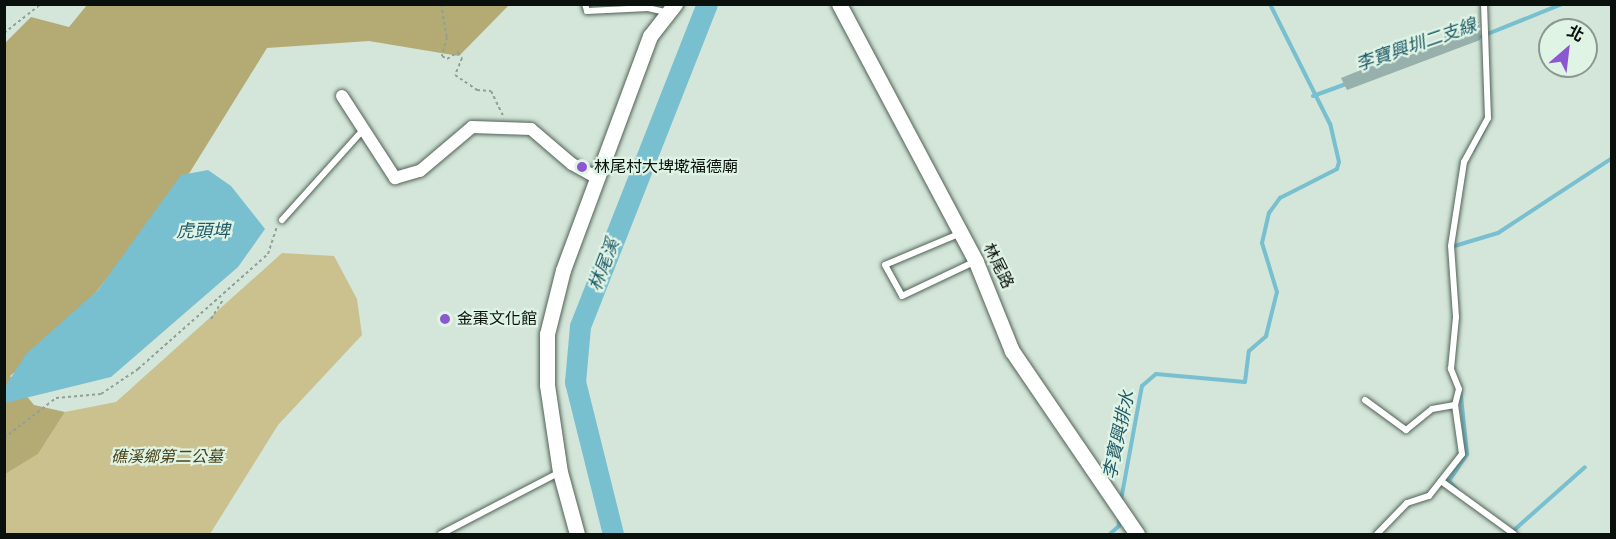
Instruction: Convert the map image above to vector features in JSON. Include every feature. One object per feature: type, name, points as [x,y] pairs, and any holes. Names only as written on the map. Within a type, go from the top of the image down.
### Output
[{"type":"street","name":"林尾路","points":[[839,4],[976,261],[1012,351],[1030,382],[1137,534]]},
{"type":"street","points":[[577,534],[560,472],[547,385],[548,334],[562,270],[650,36],[671,8]]},
{"type":"street","points":[[342,96],[363,130],[400,179],[420,171],[472,127],[531,129],[572,164],[597,178]]},
{"type":"lane","points":[[585,4],[586,11],[671,8]]},
{"type":"lane","points":[[1377,534],[1407,503],[1429,496],[1462,454],[1455,405],[1459,389],[1452,369],[1456,317],[1451,246],[1464,162],[1488,118],[1484,4]]},
{"type":"lane","points":[[282,220],[307,188],[353,147],[363,130]]},
{"type":"lane","points":[[962,233],[885,266],[902,296],[976,261]]},
{"type":"lane","points":[[1365,400],[1406,430],[1431,408],[1455,405]]},
{"type":"lane","points":[[441,534],[560,472]]},
{"type":"lane","points":[[1441,481],[1514,534]]},
{"type":"path","points":[[4,33],[41,4]]},
{"type":"path","points":[[441,4],[447,37],[442,57],[447,59],[458,52],[462,58],[455,75],[477,90],[491,92],[504,118],[522,127]]},
{"type":"path","points":[[4,438],[56,398],[101,394],[224,297],[268,254],[282,220]]},
{"type":"path","points":[[211,319],[224,297]]},
{"type":"green space","name":"礁溪鄉第二公墓","points":[[282,253],[334,256],[357,299],[362,335],[278,425],[210,534],[5,534],[4,474],[38,454],[65,412],[116,402]]},
{"type":"shaded area","points":[[87,5],[509,5],[459,56],[369,41],[267,48],[190,172],[64,333],[10,376],[34,405],[65,412],[38,454],[5,474],[5,43],[31,17],[69,27]]},
{"type":"water","name":"虎頭埤","points":[[208,170],[231,186],[265,229],[238,267],[111,377],[5,403],[5,387],[26,354],[98,290],[181,175]]},
{"type":"building","points":[[1479,22],[1480,40],[1347,90],[1341,78],[1433,41],[1447,44],[1444,36]]},
{"type":"waterway","name":"林尾溪","points":[[613,534],[575,382],[580,326],[707,4]]},
{"type":"waterway","name":"李寶興排水","points":[[1121,500],[1142,386],[1156,374],[1245,382],[1249,351],[1266,336],[1277,292],[1262,243],[1269,213],[1280,198],[1337,169],[1339,162],[1330,124],[1270,4]]},
{"type":"waterway","name":"李寶興圳二支線","points":[[1475,39],[1562,4]]},
{"type":"waterway","name":"李寶興圳二支線","points":[[1313,96],[1349,83]]},
{"type":"waterway","points":[[1473,150],[1486,126]]},
{"type":"waterway","points":[[1451,247],[1498,233],[1612,158]]},
{"type":"waterway","points":[[1459,492],[1449,481],[1467,454],[1460,387]]},
{"type":"waterway","points":[[1513,531],[1585,467]]},
{"type":"waterway","name":"李寶興排水","points":[[1110,534],[1119,526],[1119,517]]},
{"type":"place","name":"林尾村大埤墘福德廟","points":[[582,167]]},
{"type":"place","name":"金棗文化館","points":[[445,319]]}]
